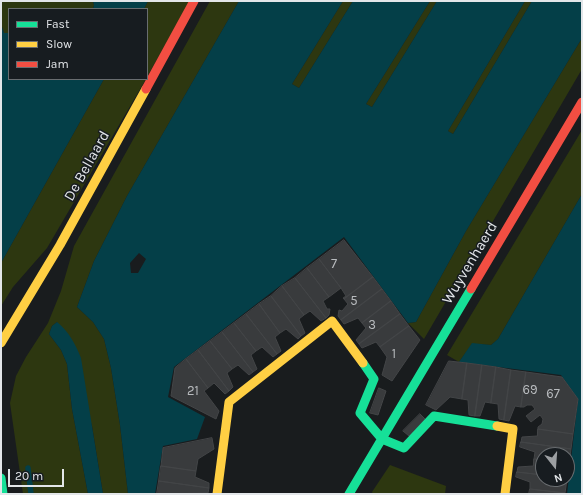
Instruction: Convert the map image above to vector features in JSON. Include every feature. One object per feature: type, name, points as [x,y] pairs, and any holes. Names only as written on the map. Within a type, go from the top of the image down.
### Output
[{"type":"street","name":"De Bellaard","points":[[1,343],[60,245],[194,1]]},
{"type":"street","name":"Wuyvenhaerd","points":[[349,494],[582,102]]},
{"type":"street","points":[[216,494],[228,402],[332,322],[374,379],[360,413],[382,438],[404,448],[434,416],[513,429],[505,494]]},
{"type":"street","points":[[1,478],[3,494]]},
{"type":"green space","points":[[1,1],[93,1],[94,5],[93,8],[8,8],[8,33],[4,33],[1,24]]},
{"type":"green space","points":[[148,1],[190,1],[148,75],[148,8],[144,8]]},
{"type":"green space","points":[[210,1],[239,1],[127,196],[94,261],[77,307],[93,322],[104,339],[111,368],[120,425],[128,494],[103,494],[92,426],[57,322],[52,326],[49,334],[61,350],[67,364],[72,409],[88,494],[23,494],[10,403],[16,376],[26,357],[48,323],[61,291],[74,246]]},
{"type":"green space","points":[[343,1],[353,1],[299,88],[292,84]]},
{"type":"green space","points":[[430,1],[437,1],[372,107],[366,104]]},
{"type":"green space","points":[[525,1],[532,1],[453,134],[448,131]]},
{"type":"green space","points":[[582,38],[582,69],[424,339],[408,323],[416,322],[466,231]]},
{"type":"green space","points":[[103,80],[145,80],[47,248],[13,287],[1,306],[1,263]]},
{"type":"green space","points":[[582,130],[582,194],[498,339],[491,345],[472,344],[459,362],[447,355]]},
{"type":"green space","points":[[390,465],[446,486],[445,494],[373,494],[372,492]]},
{"type":"water","points":[[93,1],[148,1],[144,8],[93,8]]},
{"type":"water","points":[[239,1],[343,1],[292,84],[299,88],[353,1],[430,1],[366,104],[372,107],[437,1],[525,1],[448,131],[453,134],[532,1],[582,1],[582,38],[466,231],[416,322],[408,323],[344,237],[174,367],[168,397],[205,417],[197,439],[163,446],[155,494],[128,494],[120,425],[111,368],[104,339],[93,322],[77,307],[94,261],[127,196]],"holes":[[[139,253],[146,259],[138,273],[131,273],[130,263]]]},
{"type":"water","points":[[1,24],[4,33],[8,33],[8,80],[103,80],[1,263]]},
{"type":"water","points":[[582,194],[582,494],[567,494],[568,487],[575,487],[575,447],[572,447],[578,399],[561,375],[459,362],[472,343],[491,345],[498,339]]},
{"type":"water","points":[[57,322],[71,338],[81,358],[103,494],[88,494],[72,409],[67,364],[61,350],[49,334],[52,326]]},
{"type":"building","points":[[344,240],[373,277],[344,299],[343,298],[346,296],[341,288],[319,259]]},
{"type":"building","points":[[319,259],[341,288],[329,297],[307,268]]},
{"type":"building","points":[[307,268],[329,297],[323,301],[327,309],[330,309],[329,315],[326,318],[295,278]]},
{"type":"building","points":[[373,277],[382,289],[341,320],[338,316],[339,310],[342,311],[348,304],[344,299]]},
{"type":"building","points":[[295,278],[326,318],[321,321],[310,311],[304,315],[282,286]]},
{"type":"building","points":[[282,286],[304,315],[299,319],[305,333],[301,336],[271,296]]},
{"type":"building","points":[[382,289],[391,301],[362,323],[358,318],[344,324],[341,320]]},
{"type":"building","points":[[271,296],[301,336],[298,339],[286,329],[280,333],[259,304]]},
{"type":"building","points":[[391,301],[400,314],[359,344],[356,340],[366,328],[362,323]]},
{"type":"building","points":[[259,304],[280,333],[275,337],[281,351],[277,354],[246,314]]},
{"type":"building","points":[[246,314],[277,354],[273,357],[262,347],[256,351],[234,323]]},
{"type":"building","points":[[400,314],[409,326],[380,347],[376,342],[362,348],[359,344]]},
{"type":"building","points":[[234,323],[256,351],[251,355],[257,369],[253,372],[222,332]]},
{"type":"building","points":[[409,326],[420,340],[392,381],[382,375],[387,357],[380,347]]},
{"type":"building","points":[[222,332],[253,372],[249,375],[238,365],[232,369],[210,341]]},
{"type":"building","points":[[210,341],[232,369],[227,373],[233,387],[229,391],[198,350]]},
{"type":"building","points":[[198,350],[229,391],[225,394],[214,383],[208,388],[186,359]]},
{"type":"building","points":[[186,359],[208,388],[204,391],[219,411],[216,419],[171,396],[175,368]]},
{"type":"building","points":[[449,361],[467,363],[462,399],[450,397],[436,410],[426,405]]},
{"type":"building","points":[[467,363],[482,365],[475,416],[469,415],[468,400],[462,399]]},
{"type":"building","points":[[482,365],[496,367],[491,403],[485,402],[480,416],[475,416]]},
{"type":"building","points":[[496,367],[511,370],[504,420],[499,419],[498,404],[491,403]]},
{"type":"building","points":[[511,370],[526,372],[521,407],[515,406],[509,421],[504,420]]},
{"type":"building","points":[[526,372],[562,377],[578,399],[573,434],[538,429],[538,427],[542,424],[543,419],[540,415],[531,422],[526,416],[535,409],[532,405],[521,407]]},
{"type":"building","points":[[379,388],[386,391],[378,415],[370,413]]},
{"type":"building","points":[[420,414],[426,420],[409,436],[403,431]]},
{"type":"building","points":[[538,429],[573,434],[571,447],[557,447],[521,442],[522,437],[537,436]]},
{"type":"building","points":[[212,438],[214,449],[198,459],[196,471],[161,466],[163,448]]},
{"type":"building","points":[[521,442],[557,447],[535,447],[535,452],[520,447]]},
{"type":"building","points":[[535,459],[535,474],[517,472],[518,467],[533,466]]},
{"type":"building","points":[[161,466],[196,471],[195,477],[209,483],[209,488],[159,481]]},
{"type":"building","points":[[517,472],[535,474],[535,487],[566,487],[565,493],[530,489],[530,482],[516,477]]},
{"type":"building","points":[[159,481],[209,488],[208,493],[157,494]]},
{"type":"building","points":[[530,489],[565,493],[529,494]]},
{"type":"waterway","points":[[28,468],[31,494]]},
{"type":"traffic: fast","points":[[349,494],[471,289]]},
{"type":"traffic: fast","points":[[363,363],[374,379],[360,413],[382,439],[404,448],[434,416],[497,426]]},
{"type":"traffic: fast","points":[[1,478],[3,494]]},
{"type":"traffic: slow","points":[[1,343],[60,245],[146,89]]},
{"type":"traffic: slow","points":[[217,494],[229,402],[332,321],[363,363]]},
{"type":"traffic: slow","points":[[497,426],[513,429],[505,494]]},
{"type":"traffic: jam","points":[[146,89],[194,1]]},
{"type":"traffic: jam","points":[[471,289],[582,102]]}]
